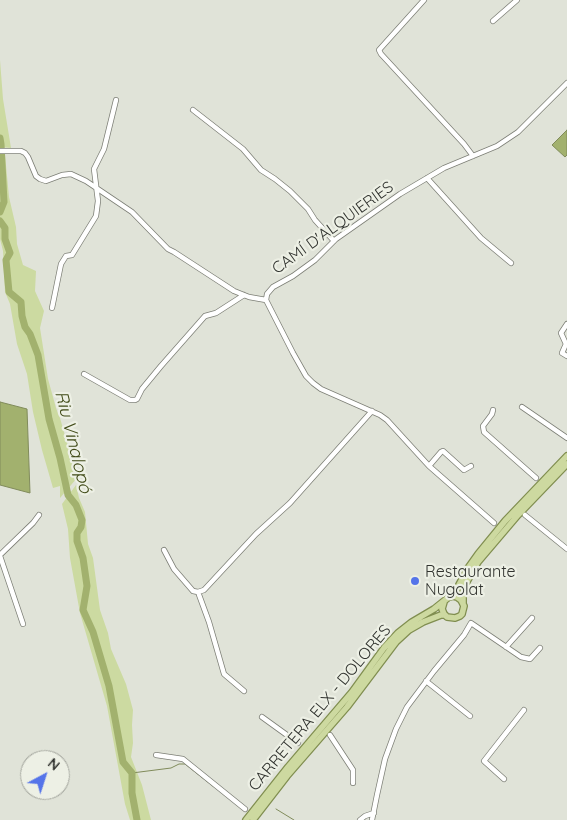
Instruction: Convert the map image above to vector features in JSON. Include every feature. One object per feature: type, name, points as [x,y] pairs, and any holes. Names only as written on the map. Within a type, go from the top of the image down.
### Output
[{"type":"main road","points":[[567,456],[505,521],[478,554],[453,596],[444,602],[442,609],[445,615],[450,618],[460,616],[464,610],[463,592],[465,585],[478,562],[518,515],[567,464]]},
{"type":"main road","points":[[453,596],[463,603]]},
{"type":"main road","name":"CARRETERA ELX - DOLORES","points":[[246,820],[352,692],[391,640],[409,624],[444,602]]},
{"type":"main road","name":"CARRETERA ELX - DOLORES","points":[[253,820],[287,776],[347,706],[396,642],[423,622],[445,615]]},
{"type":"street","points":[[424,0],[379,50],[473,156]]},
{"type":"street","points":[[493,21],[517,0]]},
{"type":"street","name":"CAMÍ D'ALQUIERIES","points":[[266,300],[267,294],[273,287],[293,276],[315,260],[334,240],[400,194],[444,168],[497,146],[518,132],[567,83]]},
{"type":"street","points":[[52,308],[61,264],[66,256],[72,255],[96,216],[98,201],[94,169],[104,149],[116,100]]},
{"type":"street","points":[[193,110],[243,149],[261,170],[275,178],[308,209],[315,220],[334,240]]},
{"type":"street","points":[[2,151],[21,150],[24,152],[36,176],[40,179],[46,181],[71,174],[86,181],[132,212],[168,249],[249,298],[266,300],[306,376],[313,384],[372,411],[387,420],[429,466],[494,523]]},
{"type":"street","points":[[427,178],[481,238],[511,263]]},
{"type":"street","points":[[84,374],[130,400],[135,400],[161,366],[205,316],[216,313],[244,295]]},
{"type":"street","points":[[567,324],[561,333],[566,344],[562,353],[567,356]]},
{"type":"street","points":[[522,407],[567,438]]},
{"type":"street","points":[[493,410],[483,426],[484,432],[536,478]]},
{"type":"street","points":[[164,550],[174,570],[193,591],[204,590],[256,534],[290,503],[372,411]]},
{"type":"street","points":[[429,466],[443,451],[464,470],[471,466]]},
{"type":"street","points":[[23,624],[0,556],[39,515]]},
{"type":"street","points":[[525,515],[567,549]]},
{"type":"street","points":[[198,592],[224,674],[244,691]]},
{"type":"street","points":[[506,647],[532,618]]},
{"type":"street","points":[[372,820],[389,746],[407,707],[464,635],[471,623],[521,657],[530,659],[540,648]]},
{"type":"street","points":[[426,681],[470,716]]},
{"type":"street","points":[[504,779],[484,761],[524,710]]},
{"type":"street","points":[[262,717],[298,743]]},
{"type":"street","points":[[330,735],[353,770],[353,783]]},
{"type":"street","points":[[156,755],[183,760],[245,809]]},
{"type":"street","points":[[360,820],[374,813]]},
{"type":"shaded area","points":[[0,60],[3,99],[11,148],[0,147]]},
{"type":"shaded area","points":[[567,130],[567,155],[565,157],[552,145]]},
{"type":"shaded area","points":[[0,155],[5,155],[9,197],[16,227],[17,244],[23,265],[36,271],[35,291],[44,311],[40,328],[48,379],[77,478],[60,498],[60,486],[53,488],[42,450],[27,374],[17,344],[10,304],[5,292],[3,251],[0,239]]},
{"type":"shaded area","points":[[0,402],[27,409],[30,493],[0,485]]},
{"type":"shaded area","points":[[76,485],[85,512],[88,544],[93,558],[100,610],[111,649],[126,684],[133,710],[131,757],[142,785],[151,820],[130,820],[125,804],[107,706],[80,613],[70,558],[68,529],[62,504]]},
{"type":"waterway","name":"Riu Vinalopó","points":[[0,138],[4,202],[0,212]]},
{"type":"waterway","name":"Riu Vinalopó","points":[[0,221],[5,228],[5,239],[10,253],[6,260],[9,292],[21,302],[25,327],[30,334],[38,355],[49,419],[68,495],[76,505],[82,520],[81,527],[77,533],[77,541],[83,558],[87,586],[83,610],[93,632],[109,686],[123,762],[132,773],[132,793],[137,820]]},
{"type":"waterway","points":[[132,773],[171,768],[179,764],[185,764],[214,787]]},
{"type":"waterway","points":[[276,809],[294,820]]},
{"type":"place","name":"Restaurante Nugolat","points":[[415,581]]}]
